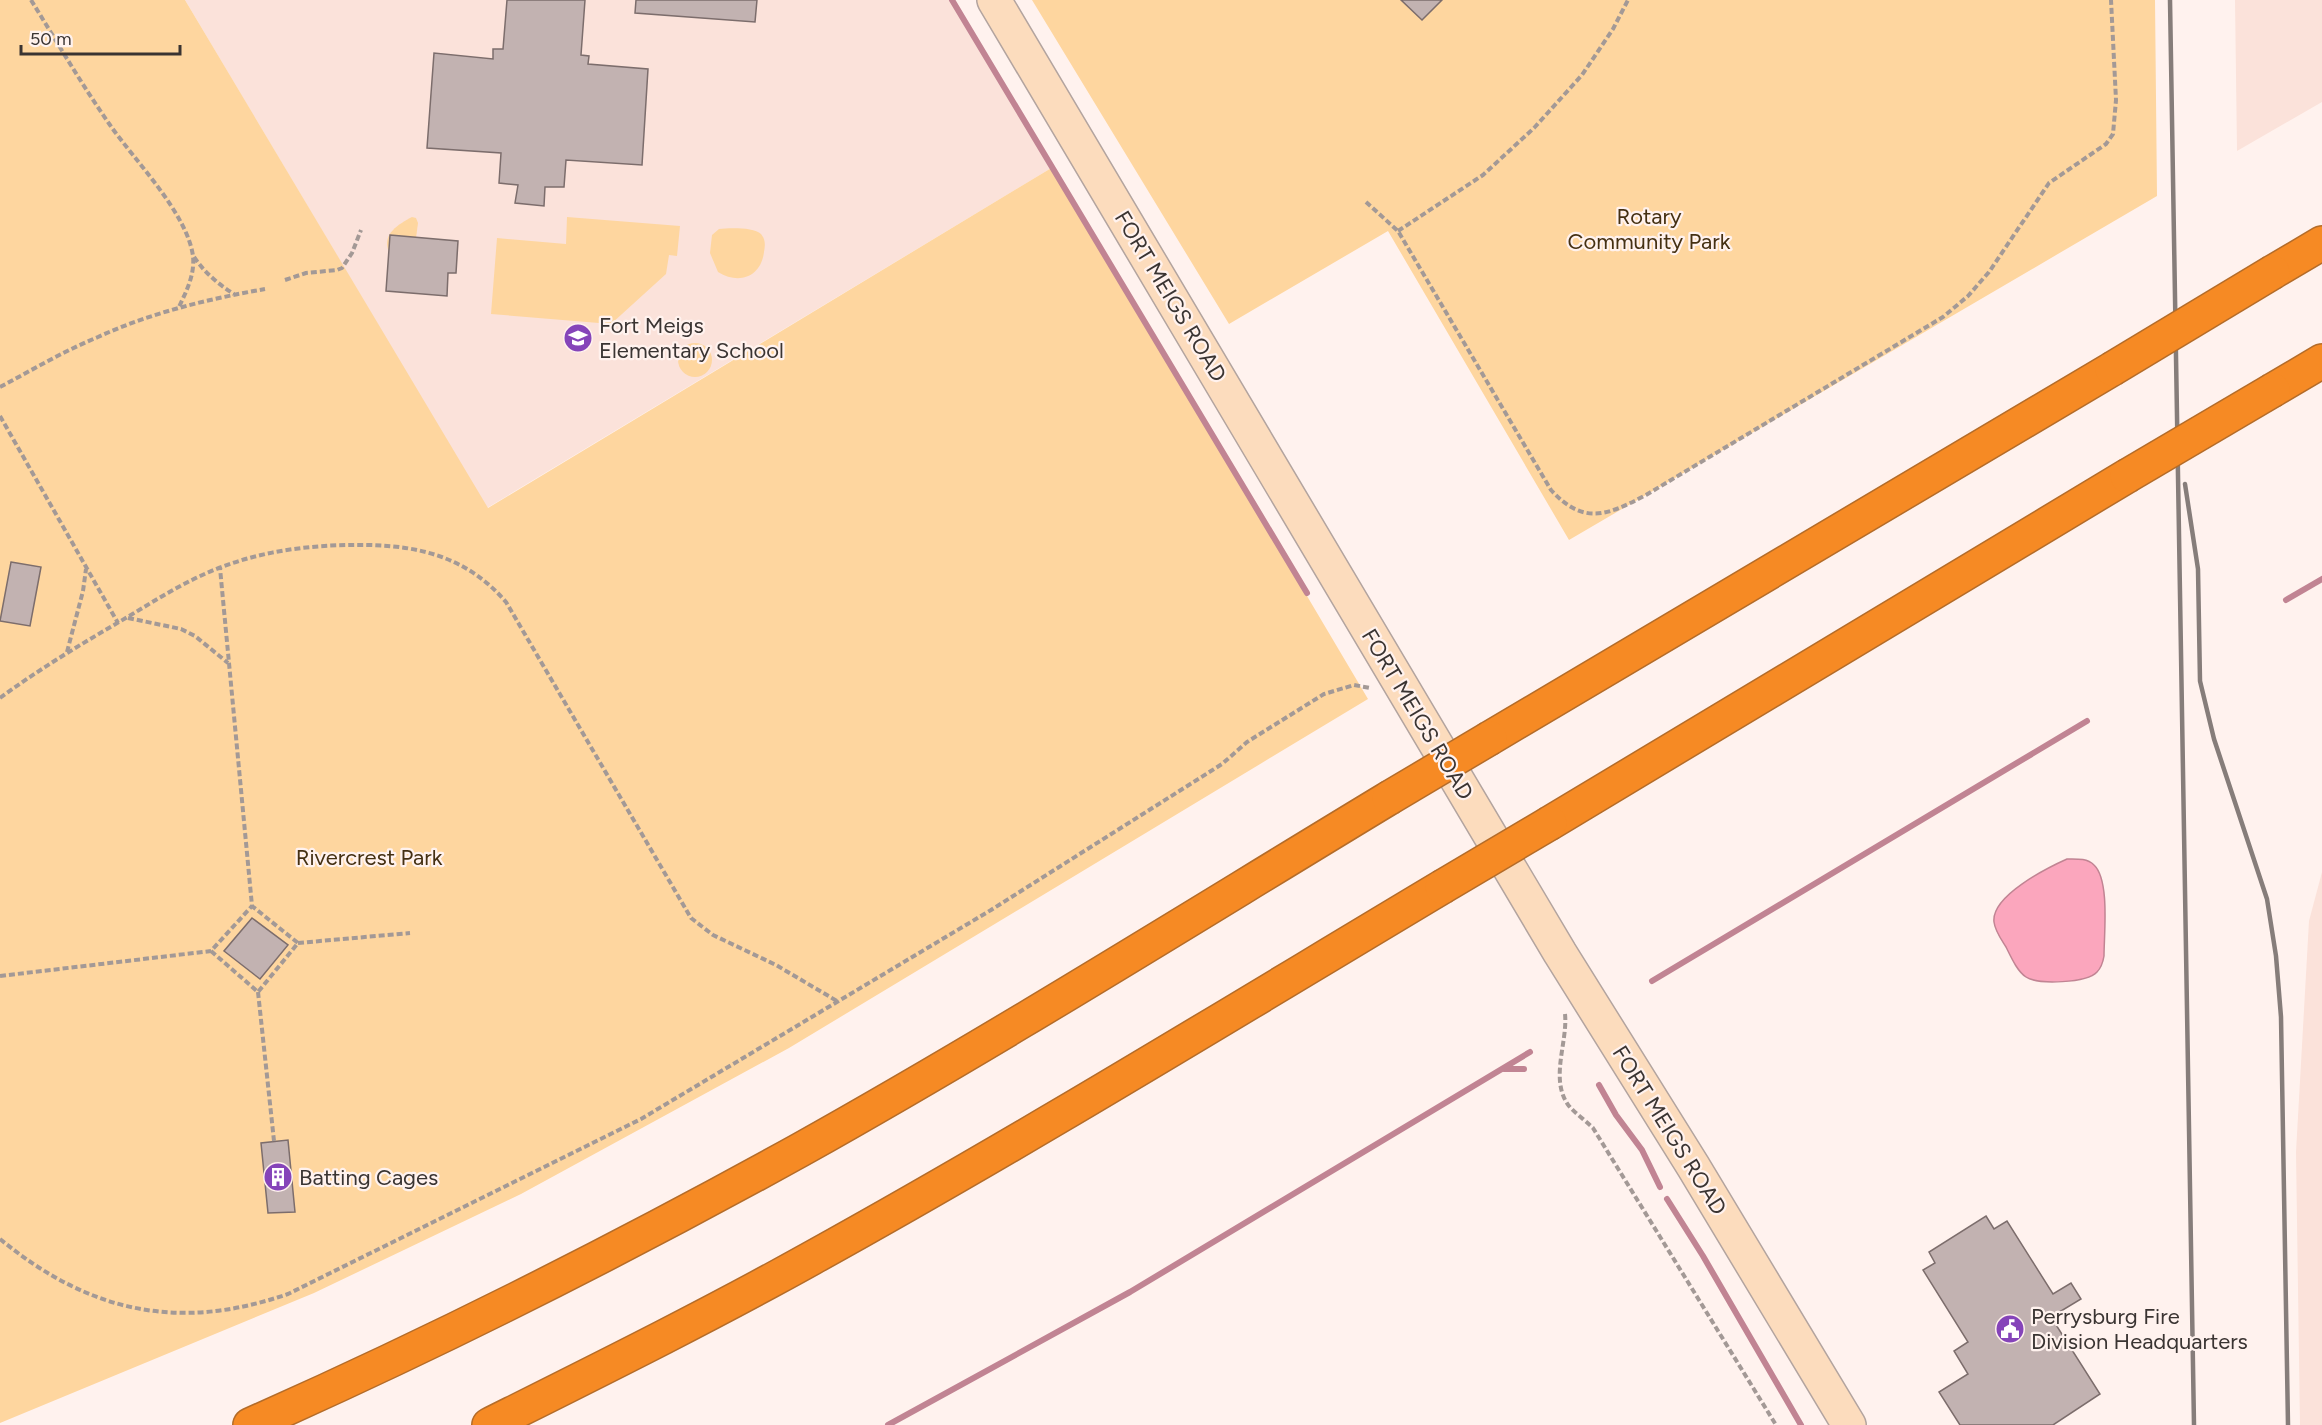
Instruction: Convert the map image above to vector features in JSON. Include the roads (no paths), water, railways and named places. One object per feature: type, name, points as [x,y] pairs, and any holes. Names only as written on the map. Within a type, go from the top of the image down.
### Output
[{"type":"highway","points":[[250,1425],[498,1307],[647,1232],[801,1149],[966,1054],[1389,798],[2322,243]]},
{"type":"highway","points":[[489,1425],[614,1363],[810,1260],[1002,1150],[2322,361]]},
{"type":"street","name":"FORT MEIGS ROAD","points":[[993,0],[1560,953],[1849,1425]]},
{"type":"waterway","points":[[952,0],[1307,593]]},
{"type":"waterway","points":[[2286,600],[2322,579]]},
{"type":"waterway","points":[[1652,981],[2087,721]]},
{"type":"waterway","points":[[888,1425],[1130,1292],[1530,1052]]},
{"type":"waterway","points":[[1504,1069],[1524,1069]]},
{"type":"waterway","points":[[1599,1085],[1616,1115],[1642,1150],[1660,1187]]},
{"type":"waterway","points":[[1667,1199],[1703,1256],[1801,1425]]},
{"type":"railway","points":[[2170,0],[2194,1425]]},
{"type":"railway","points":[[2185,484],[2198,569],[2200,681],[2214,739],[2267,899],[2276,956],[2281,1017],[2288,1425]]},
{"type":"place","name":"Fort Meigs Elementary School","points":[[578,338]]},
{"type":"place","name":"Batting Cages","points":[[278,1177]]},
{"type":"place","name":"Perrysburg Fire Division Headquarters","points":[[2010,1329]]},
{"type":"park label","name":"Rotary Community Park","points":[[1649,228]]},
{"type":"park label","name":"Rivercrest Park","points":[[369,857]]}]
